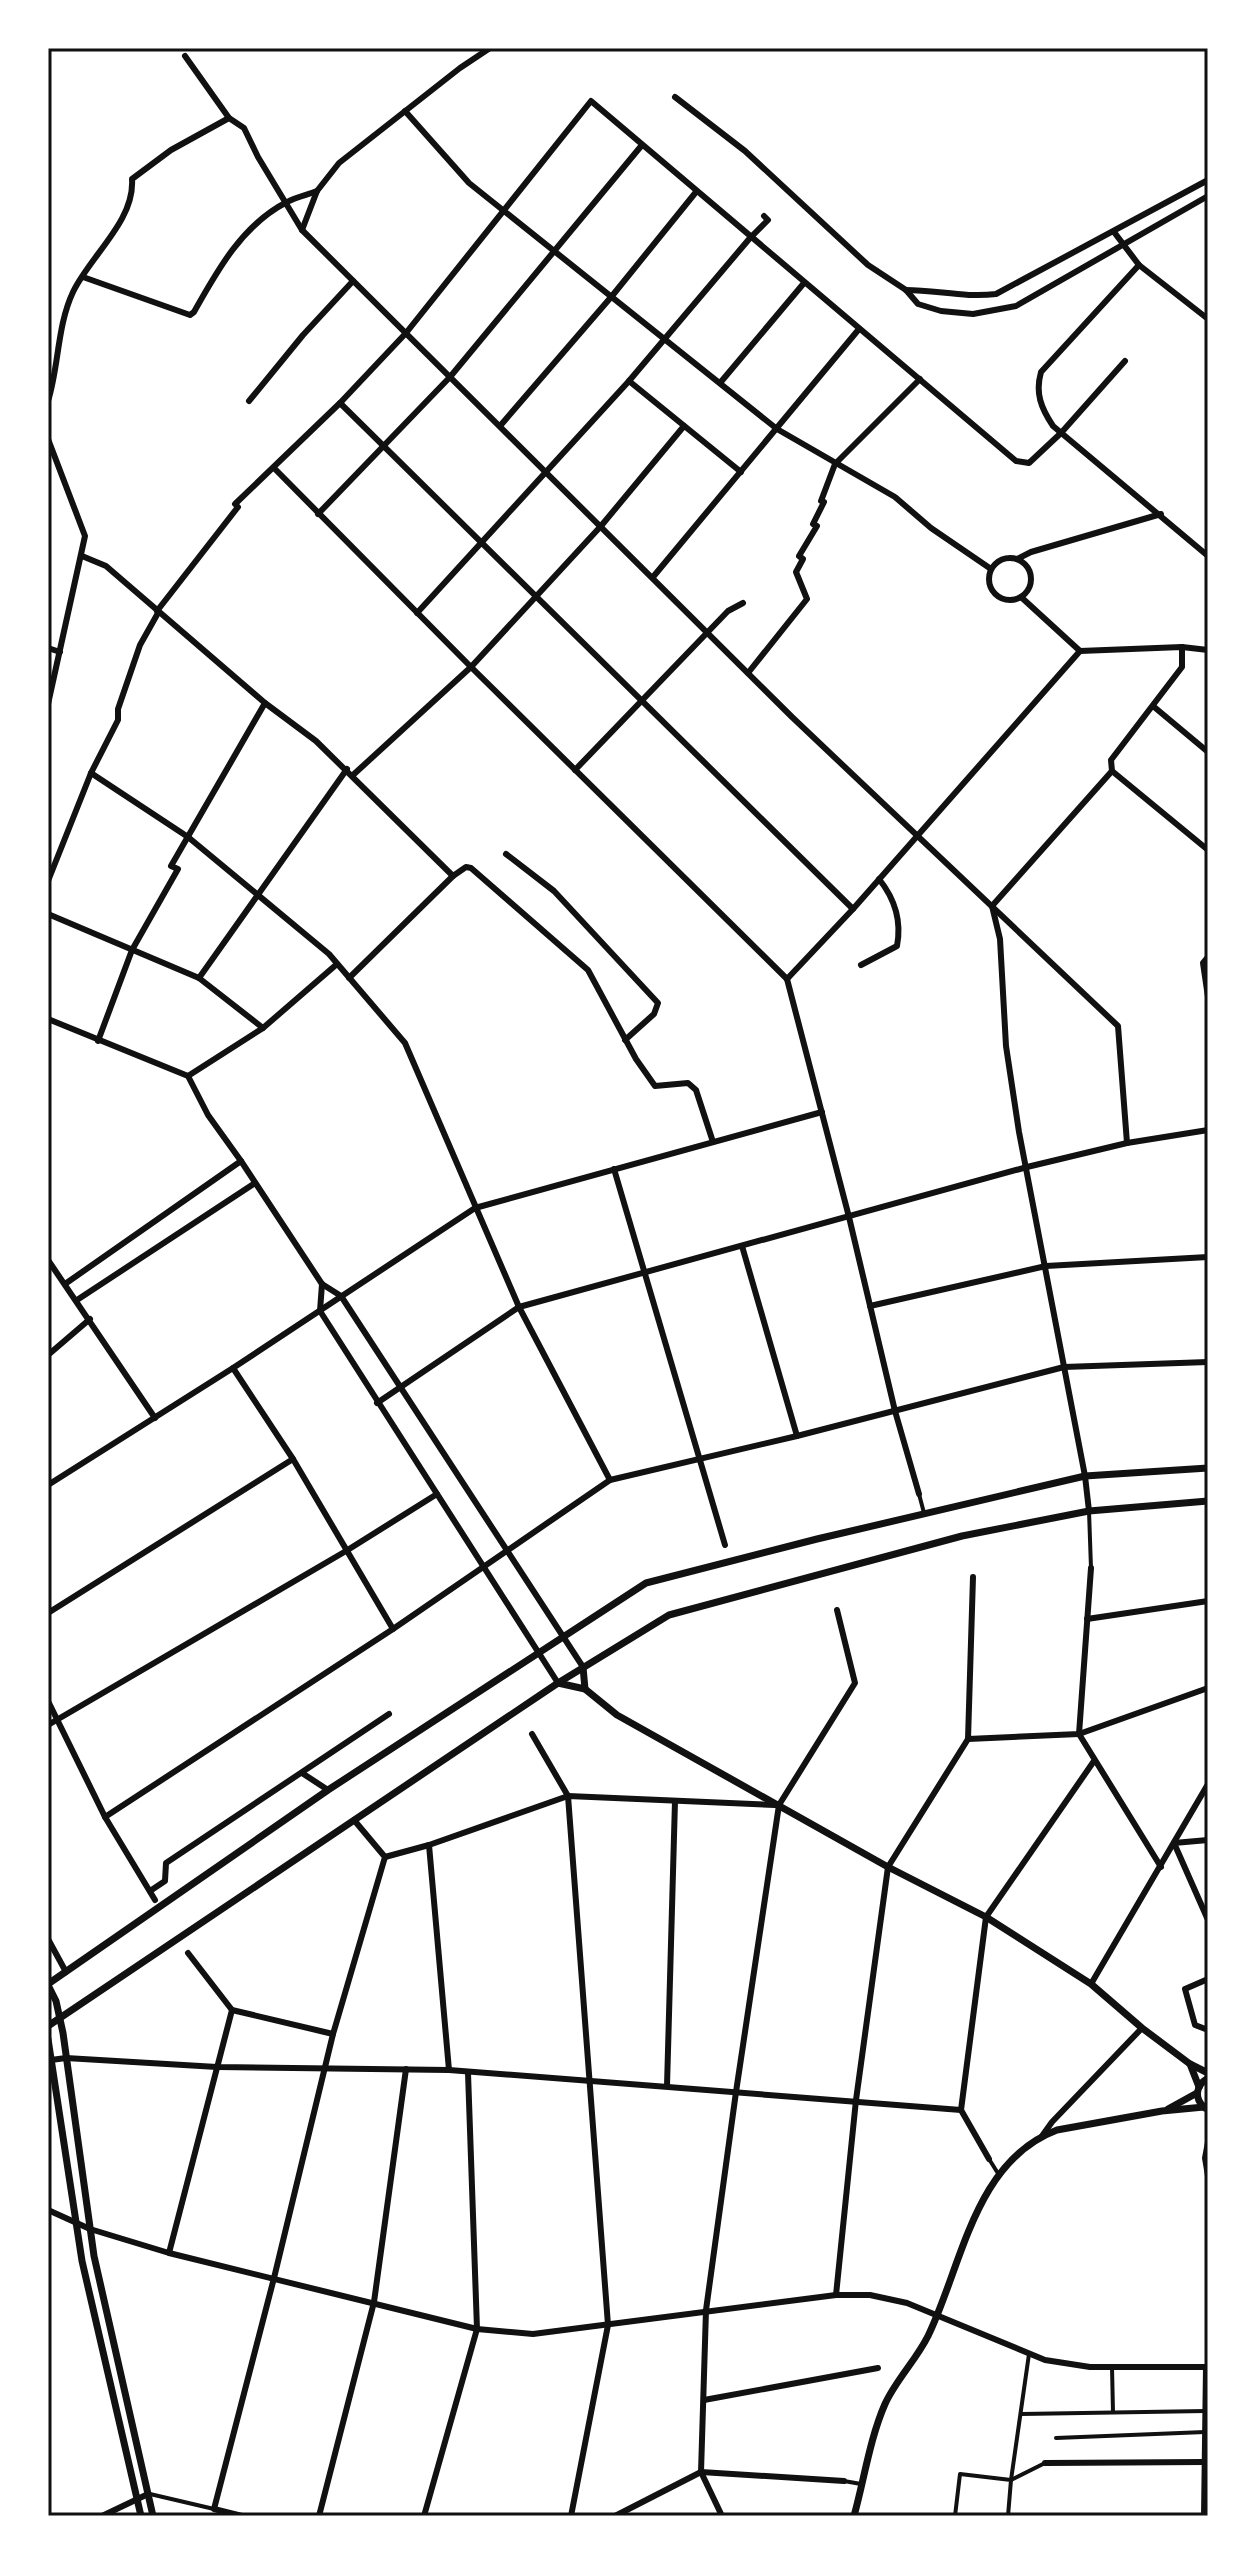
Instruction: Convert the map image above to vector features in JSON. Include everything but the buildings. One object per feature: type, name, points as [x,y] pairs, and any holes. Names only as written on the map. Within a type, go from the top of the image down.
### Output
[{"type":"street","points":[[302,230],[317,191],[339,163],[486,49]]},
{"type":"street","points":[[185,56],[229,118],[244,128],[302,230],[915,836],[1118,1026],[1127,1143]]},
{"type":"street","points":[[675,97],[745,151],[868,265],[906,290],[918,304],[941,311],[973,314],[1016,306],[1208,196]]},
{"type":"street","points":[[48,881],[91,773],[118,720],[118,709],[140,645],[158,612],[238,507],[235,504],[340,403],[406,333],[591,101],[1016,461],[1029,463],[1061,433],[1125,361]]},
{"type":"street","points":[[405,111],[469,183],[777,429],[895,497],[931,528],[991,569]]},
{"type":"street","points":[[48,401],[65,313],[73,292],[124,214],[133,195],[132,179],[171,150],[229,118]]},
{"type":"street","points":[[318,514],[450,377],[642,145]]},
{"type":"street","points":[[906,290],[973,297],[996,294],[1208,180]]},
{"type":"street","points":[[83,277],[190,315],[226,256],[257,224],[286,202],[317,191]]},
{"type":"street","points":[[500,426],[696,192]]},
{"type":"street","points":[[417,613],[666,339],[768,220],[764,216]]},
{"type":"street","points":[[1114,232],[1139,265],[1208,319]]},
{"type":"street","points":[[1139,265],[1041,372],[1039,403],[1053,426],[1208,556]]},
{"type":"street","points":[[249,401],[303,335],[353,281]]},
{"type":"street","points":[[720,383],[804,283]]},
{"type":"street","points":[[653,577],[859,329]]},
{"type":"street","points":[[748,673],[807,599],[796,572],[803,559],[799,556],[817,526],[813,524],[824,502],[821,501],[835,464],[920,379]]},
{"type":"street","points":[[629,381],[741,472]]},
{"type":"street","points":[[340,403],[853,909]]},
{"type":"street","points":[[353,775],[471,667],[601,526],[684,426]]},
{"type":"street","points":[[48,439],[85,536],[48,704]]},
{"type":"street","points":[[274,468],[787,979],[849,1217],[895,1411],[924,1513]]},
{"type":"street","points":[[1017,559],[1030,572],[1028,590],[1021,597],[1011,600],[1000,598],[992,591],[989,580],[991,569],[1002,559],[1017,559],[1031,552],[1161,514]]},
{"type":"street","points":[[82,556],[106,566],[265,703],[316,741],[453,876]]},
{"type":"street","points":[[1021,597],[1080,651],[1207,648]]},
{"type":"street","points":[[575,770],[728,611],[743,603]]},
{"type":"street","points":[[1182,647],[1182,667],[1111,760],[1112,771],[1208,850]]},
{"type":"street","points":[[48,648],[60,652]]},
{"type":"street","points":[[787,979],[853,909],[1080,651]]},
{"type":"street","points":[[98,1041],[132,950],[178,869],[171,866],[265,703]]},
{"type":"street","points":[[1153,706],[1208,752]]},
{"type":"street","points":[[199,978],[347,769]]},
{"type":"street","points":[[992,906],[1112,771]]},
{"type":"street","points":[[91,773],[188,837],[259,896],[337,964],[405,1043],[519,1307],[610,1480]]},
{"type":"street","points":[[506,854],[554,891],[658,1003],[654,1014],[625,1040]]},
{"type":"street","points":[[349,978],[453,876],[466,867],[471,868],[588,970],[625,1040],[655,1086],[688,1083],[696,1090],[713,1142]]},
{"type":"street","points":[[861,965],[897,946],[897,913],[891,894],[879,879]]},
{"type":"street","points":[[992,906],[1000,939],[1006,1046],[1089,1511],[1091,1568],[1079,1734],[1161,1867]]},
{"type":"street","points":[[48,914],[199,978],[263,1028]]},
{"type":"street","points":[[1208,957],[1203,963],[1208,997]]},
{"type":"street","points":[[188,1076],[263,1028],[337,964]]},
{"type":"street","points":[[48,1019],[188,1076],[208,1115],[322,1284],[341,1296],[508,1551],[583,1667],[585,1689]]},
{"type":"street","points":[[48,1485],[233,1368],[475,1208],[822,1112]]},
{"type":"street","points":[[377,1403],[519,1307],[1027,1167],[1127,1143],[1208,1130]]},
{"type":"street","points":[[65,1284],[241,1161]]},
{"type":"street","points":[[614,1169],[725,1545]]},
{"type":"street","points":[[77,1300],[255,1183]]},
{"type":"street","points":[[742,1246],[797,1436]]},
{"type":"street","points":[[870,1306],[1046,1266],[1208,1257]]},
{"type":"street","points":[[48,1260],[155,1418]]},
{"type":"street","points":[[322,1284],[320,1311],[377,1403],[486,1566],[558,1683],[585,1689],[617,1715],[888,1867],[986,1917],[1091,1984],[1142,2028],[1208,2075],[1198,2090],[1162,2111]]},
{"type":"street","points":[[48,1355],[90,1319]]},
{"type":"street","points":[[105,1817],[393,1629],[610,1480],[797,1436],[1064,1367],[1208,1362]]},
{"type":"street","points":[[233,1368],[293,1459],[393,1629]]},
{"type":"street","points":[[48,1613],[293,1459]]},
{"type":"street","points":[[153,2516],[90,2229],[66,2058],[56,2001],[48,1985],[328,1790],[646,1583],[1085,1476],[1208,1468]]},
{"type":"street","points":[[48,1725],[346,1551],[437,1494]]},
{"type":"street","points":[[48,2026],[558,1683],[669,1615],[962,1536],[1089,1511],[1208,1501]]},
{"type":"street","points":[[836,2295],[856,2100],[888,1867],[968,1739],[973,1577]]},
{"type":"street","points":[[1087,1619],[1208,1601]]},
{"type":"street","points":[[722,2516],[701,2472],[706,2310],[779,1805],[855,1683],[837,1610]]},
{"type":"street","points":[[968,1739],[1079,1734],[1208,1688]]},
{"type":"street","points":[[48,1701],[105,1817],[155,1900]]},
{"type":"street","points":[[150,1891],[165,1881],[166,1863],[389,1714]]},
{"type":"street","points":[[532,1734],[568,1796],[608,2325],[571,2516]]},
{"type":"street","points":[[999,2175],[961,2110],[986,1917],[1094,1761]]},
{"type":"street","points":[[302,1773],[328,1790]]},
{"type":"street","points":[[1091,1984],[1208,1784]]},
{"type":"street","points":[[385,1857],[429,1845],[568,1796],[779,1805]]},
{"type":"street","points":[[667,2086],[675,1801]]},
{"type":"street","points":[[354,1820],[385,1857]]},
{"type":"street","points":[[1174,1843],[1208,1840]]},
{"type":"street","points":[[1174,1843],[1208,1920]]},
{"type":"street","points":[[429,1845],[449,2070]]},
{"type":"street","points":[[214,2509],[333,2034],[385,1857]]},
{"type":"street","points":[[48,1939],[66,1972]]},
{"type":"street","points":[[188,1953],[232,2010],[333,2034]]},
{"type":"street","points":[[1208,1979],[1185,1989],[1195,2025],[1208,2030]]},
{"type":"street","points":[[169,2253],[232,2010]]},
{"type":"street","points":[[854,2516],[882,2412],[892,2390],[927,2339],[973,2220],[999,2175],[1042,2136],[1142,2028]]},
{"type":"street","points":[[48,2039],[75,2224],[141,2516]]},
{"type":"street","points":[[51,2060],[66,2058],[217,2067],[449,2070],[961,2110]]},
{"type":"street","points":[[1042,2136],[1070,2127],[1162,2111],[1206,2109],[1190,2064]]},
{"type":"street","points":[[319,2516],[374,2302],[406,2069]]},
{"type":"street","points":[[424,2516],[477,2329],[468,2073]]},
{"type":"street","points":[[1208,2142],[1205,2158],[1208,2176]]},
{"type":"street","points":[[48,2210],[75,2224],[169,2253],[477,2329],[533,2334],[706,2310],[836,2295],[870,2295],[907,2303],[1045,2360],[1090,2367],[1207,2367],[1204,2516]]},
{"type":"street","points":[[1008,2516],[1029,2354]]},
{"type":"street","points":[[1112,2367],[1113,2412]]},
{"type":"street","points":[[704,2400],[878,2368]]},
{"type":"street","points":[[1021,2414],[1207,2411]]},
{"type":"street","points":[[1056,2438],[1207,2432]]},
{"type":"street","points":[[955,2516],[960,2474],[1011,2480],[1045,2463],[1206,2462]]},
{"type":"street","points":[[615,2516],[701,2472],[863,2484]]},
{"type":"street","points":[[102,2516],[148,2494],[242,2516]]}]
